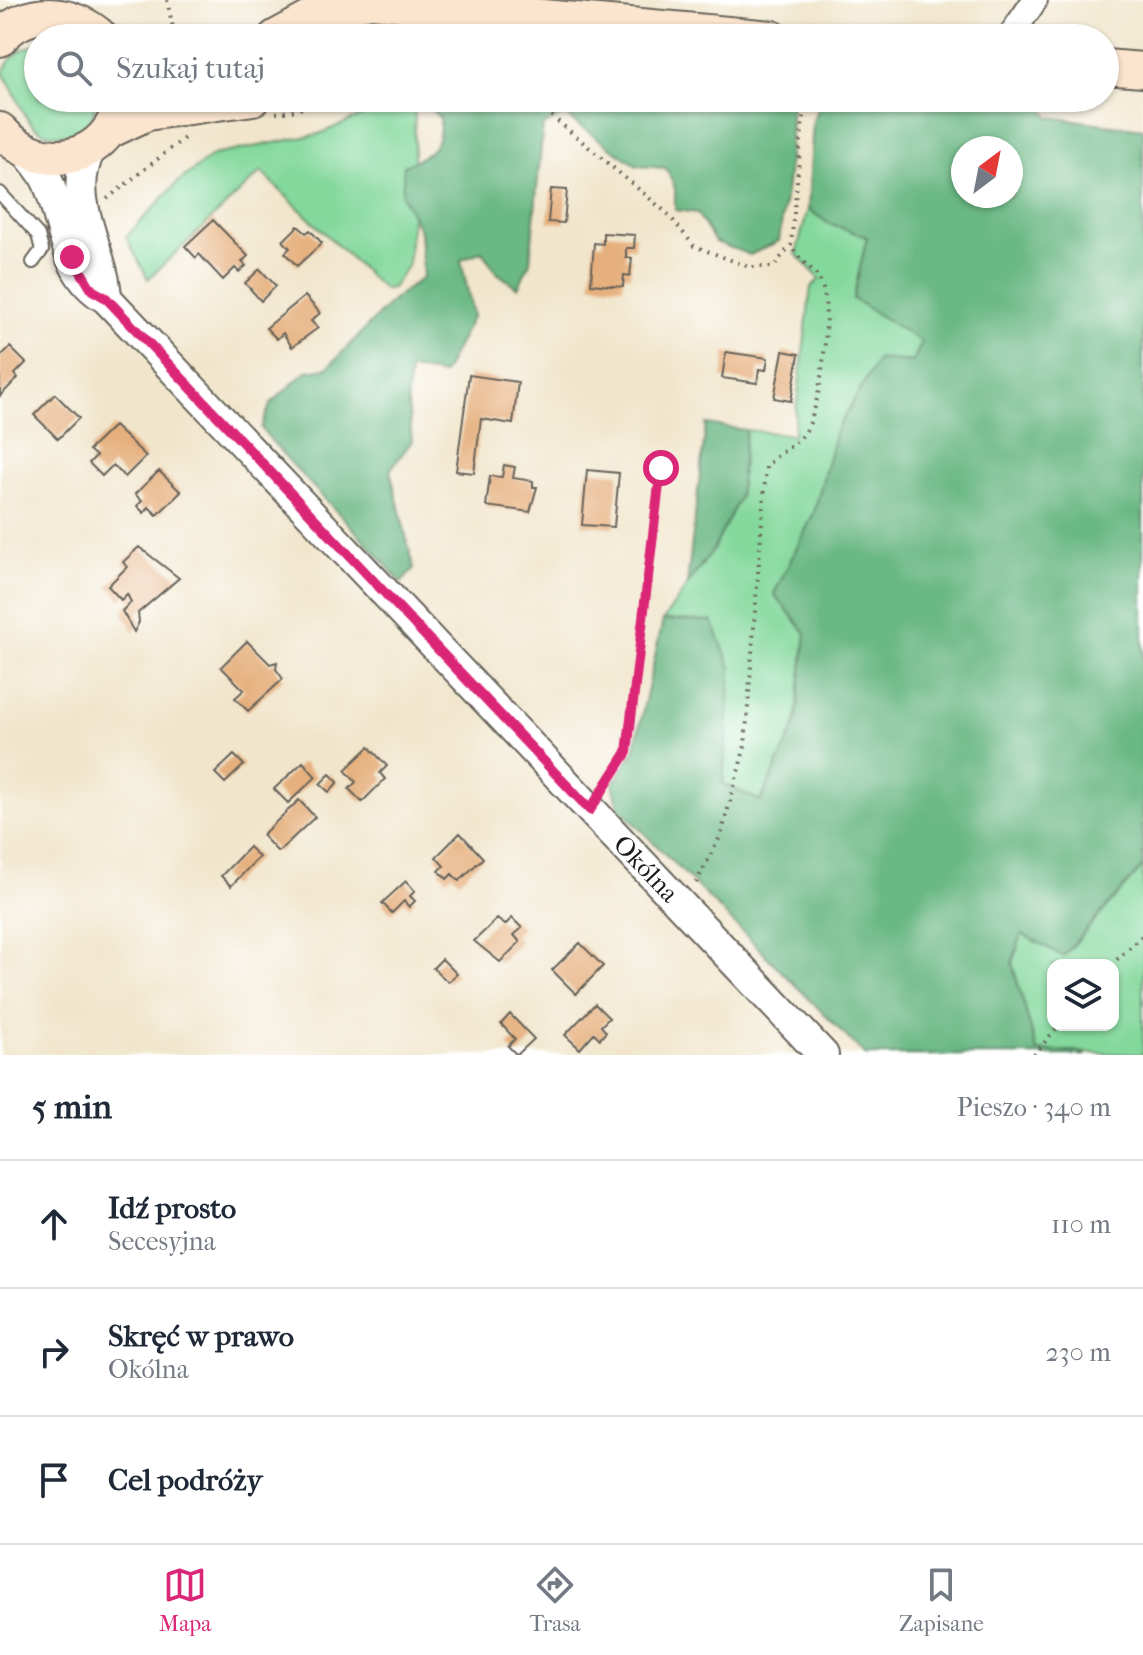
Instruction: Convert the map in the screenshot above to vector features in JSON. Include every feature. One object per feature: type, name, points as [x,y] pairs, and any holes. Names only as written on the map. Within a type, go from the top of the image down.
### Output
[{"type":"main road","points":[[301,24],[328,9],[353,2],[427,3],[493,14],[609,24]]},
{"type":"main road","points":[[431,24],[493,14]]},
{"type":"main road","points":[[1,36],[34,18],[52,15],[85,23]]},
{"type":"main road","points":[[1119,68],[1143,70]]},
{"type":"main road","points":[[99,140],[114,112]]},
{"type":"main road","points":[[8,139],[57,159],[99,140],[139,115],[161,112]]},
{"type":"street","points":[[1019,24],[1035,0]]},
{"type":"street","name":"Okólna","points":[[8,139],[49,185],[62,235],[92,290],[106,298],[823,1055]]},
{"type":"street","points":[[99,140],[82,165],[89,237],[106,281],[106,298]]},
{"type":"lane","points":[[0,193],[38,235],[42,250],[33,262]]},
{"type":"path","points":[[167,0],[172,24]]},
{"type":"path","points":[[84,207],[101,204],[200,126],[198,112]]},
{"type":"path","points":[[547,112],[668,214],[694,246],[724,259],[761,267],[773,267],[791,245],[804,112]]},
{"type":"path","points":[[680,904],[702,875],[721,835],[745,746],[766,467],[793,446],[807,429],[816,404],[827,301],[820,279],[804,265],[791,245]]},
{"type":"path","points":[[590,810],[627,752],[661,468]]},
{"type":"path","points":[[1117,959],[1143,935]]},
{"type":"path","points":[[1034,1055],[1054,1031]]},
{"type":"green space","points":[[24,49],[24,112],[94,112],[83,127],[61,135],[48,134],[30,122],[24,114],[3,74],[16,54]]},
{"type":"green space","points":[[370,112],[415,112],[408,265],[392,288],[383,289],[261,172],[148,279],[126,237],[178,182],[213,155],[319,134]]},
{"type":"green space","points":[[433,112],[791,112],[788,177],[779,241],[750,255],[715,242],[697,213],[675,210],[675,188],[666,168],[637,166],[564,115],[543,126],[530,262],[518,288],[496,272],[482,251],[461,260],[473,315],[443,375],[410,369],[407,395],[412,441],[390,470],[414,569],[401,583],[261,428],[271,403],[307,371],[327,368],[393,300],[423,277],[420,231],[402,195],[404,166],[432,149],[439,136],[440,118]]},
{"type":"green space","points":[[817,112],[1046,112],[1050,117],[1143,129],[1143,866],[1063,956],[1022,934],[1012,963],[1037,1051],[1078,1051],[1085,1055],[865,1055],[619,808],[613,784],[634,751],[663,620],[712,621],[731,668],[723,784],[761,801],[796,724],[806,633],[774,594],[814,513],[836,431],[878,359],[913,362],[922,342],[853,299],[867,237],[828,223],[808,209],[813,120]]},
{"type":"green space","points":[[808,209],[828,223],[867,237],[853,299],[922,341],[913,362],[878,359],[836,431],[814,513],[774,594],[806,633],[796,724],[760,802],[723,784],[731,668],[712,622],[663,620],[714,548],[739,498],[746,430],[793,435],[811,287],[820,279],[796,254]]},
{"type":"green space","points":[[706,424],[746,430],[739,498],[714,548],[687,584]]},
{"type":"green space","points":[[1143,866],[1143,1055],[1037,1051],[1012,963],[1022,934],[1064,956]]},
{"type":"building","points":[[551,189],[567,190],[564,223],[548,222]]},
{"type":"building","points":[[213,220],[248,256],[242,262],[246,266],[239,272],[235,268],[223,280],[199,254],[196,258],[185,246]]},
{"type":"building","points":[[298,226],[306,233],[310,230],[322,243],[297,266],[285,253],[290,248],[283,241]]},
{"type":"building","points":[[603,233],[635,235],[634,248],[626,248],[626,258],[632,258],[630,276],[624,275],[623,287],[591,284],[594,243],[603,244]]},
{"type":"building","points":[[260,269],[276,286],[261,301],[245,283]]},
{"type":"building","points":[[305,296],[320,313],[311,321],[318,328],[292,347],[283,333],[277,339],[266,328]]},
{"type":"building","points":[[10,347],[26,363],[15,374],[18,378],[0,396],[0,357]]},
{"type":"building","points":[[783,351],[799,354],[791,401],[774,398]]},
{"type":"building","points":[[726,352],[768,358],[766,370],[759,369],[757,383],[722,378]]},
{"type":"building","points":[[469,375],[518,382],[513,424],[481,419],[474,473],[456,471]]},
{"type":"building","points":[[55,394],[79,418],[58,439],[34,415]]},
{"type":"building","points":[[114,426],[146,456],[125,477],[113,465],[102,476],[89,463],[96,456],[89,450]]},
{"type":"building","points":[[504,465],[515,467],[513,478],[533,481],[533,487],[537,487],[530,512],[486,506],[490,476],[502,477]]},
{"type":"building","points":[[587,470],[619,473],[614,527],[582,525]]},
{"type":"building","points":[[159,471],[181,492],[157,515],[149,507],[144,513],[137,506],[142,501],[135,494]]},
{"type":"building","points":[[139,547],[179,578],[138,613],[139,622],[134,632],[122,611],[131,602],[127,594],[121,600],[108,586],[127,567],[123,562]]},
{"type":"building","points":[[247,641],[270,664],[277,662],[276,669],[283,679],[248,711],[235,698],[244,690],[221,667]]},
{"type":"building","points":[[369,747],[387,766],[380,773],[385,779],[362,802],[349,789],[356,782],[345,770]]},
{"type":"building","points":[[234,755],[244,765],[225,783],[215,773]]},
{"type":"building","points":[[303,762],[316,777],[288,803],[274,789]]},
{"type":"building","points":[[330,774],[338,782],[329,792],[320,784]]},
{"type":"building","points":[[299,800],[315,817],[278,852],[262,835]]},
{"type":"building","points":[[460,833],[483,858],[459,881],[452,874],[447,879],[439,871],[444,866],[436,857]]},
{"type":"building","points":[[249,847],[259,857],[231,886],[221,876]]},
{"type":"building","points":[[406,881],[415,891],[410,896],[415,901],[409,907],[404,901],[392,913],[382,903]]},
{"type":"building","points":[[512,918],[522,928],[514,935],[520,942],[500,962],[474,941],[497,919],[505,925]]},
{"type":"building","points":[[580,943],[603,966],[576,994],[552,970]]},
{"type":"building","points":[[442,959],[457,974],[448,982],[433,968]]},
{"type":"building","points":[[595,1004],[609,1018],[601,1026],[606,1032],[600,1039],[594,1033],[580,1049],[565,1035]]},
{"type":"building","points":[[510,1014],[534,1039],[517,1055],[508,1046],[515,1039],[501,1024]]},
{"type":"route","points":[[72,257],[92,290],[106,298],[590,810],[627,752],[661,468]]}]
